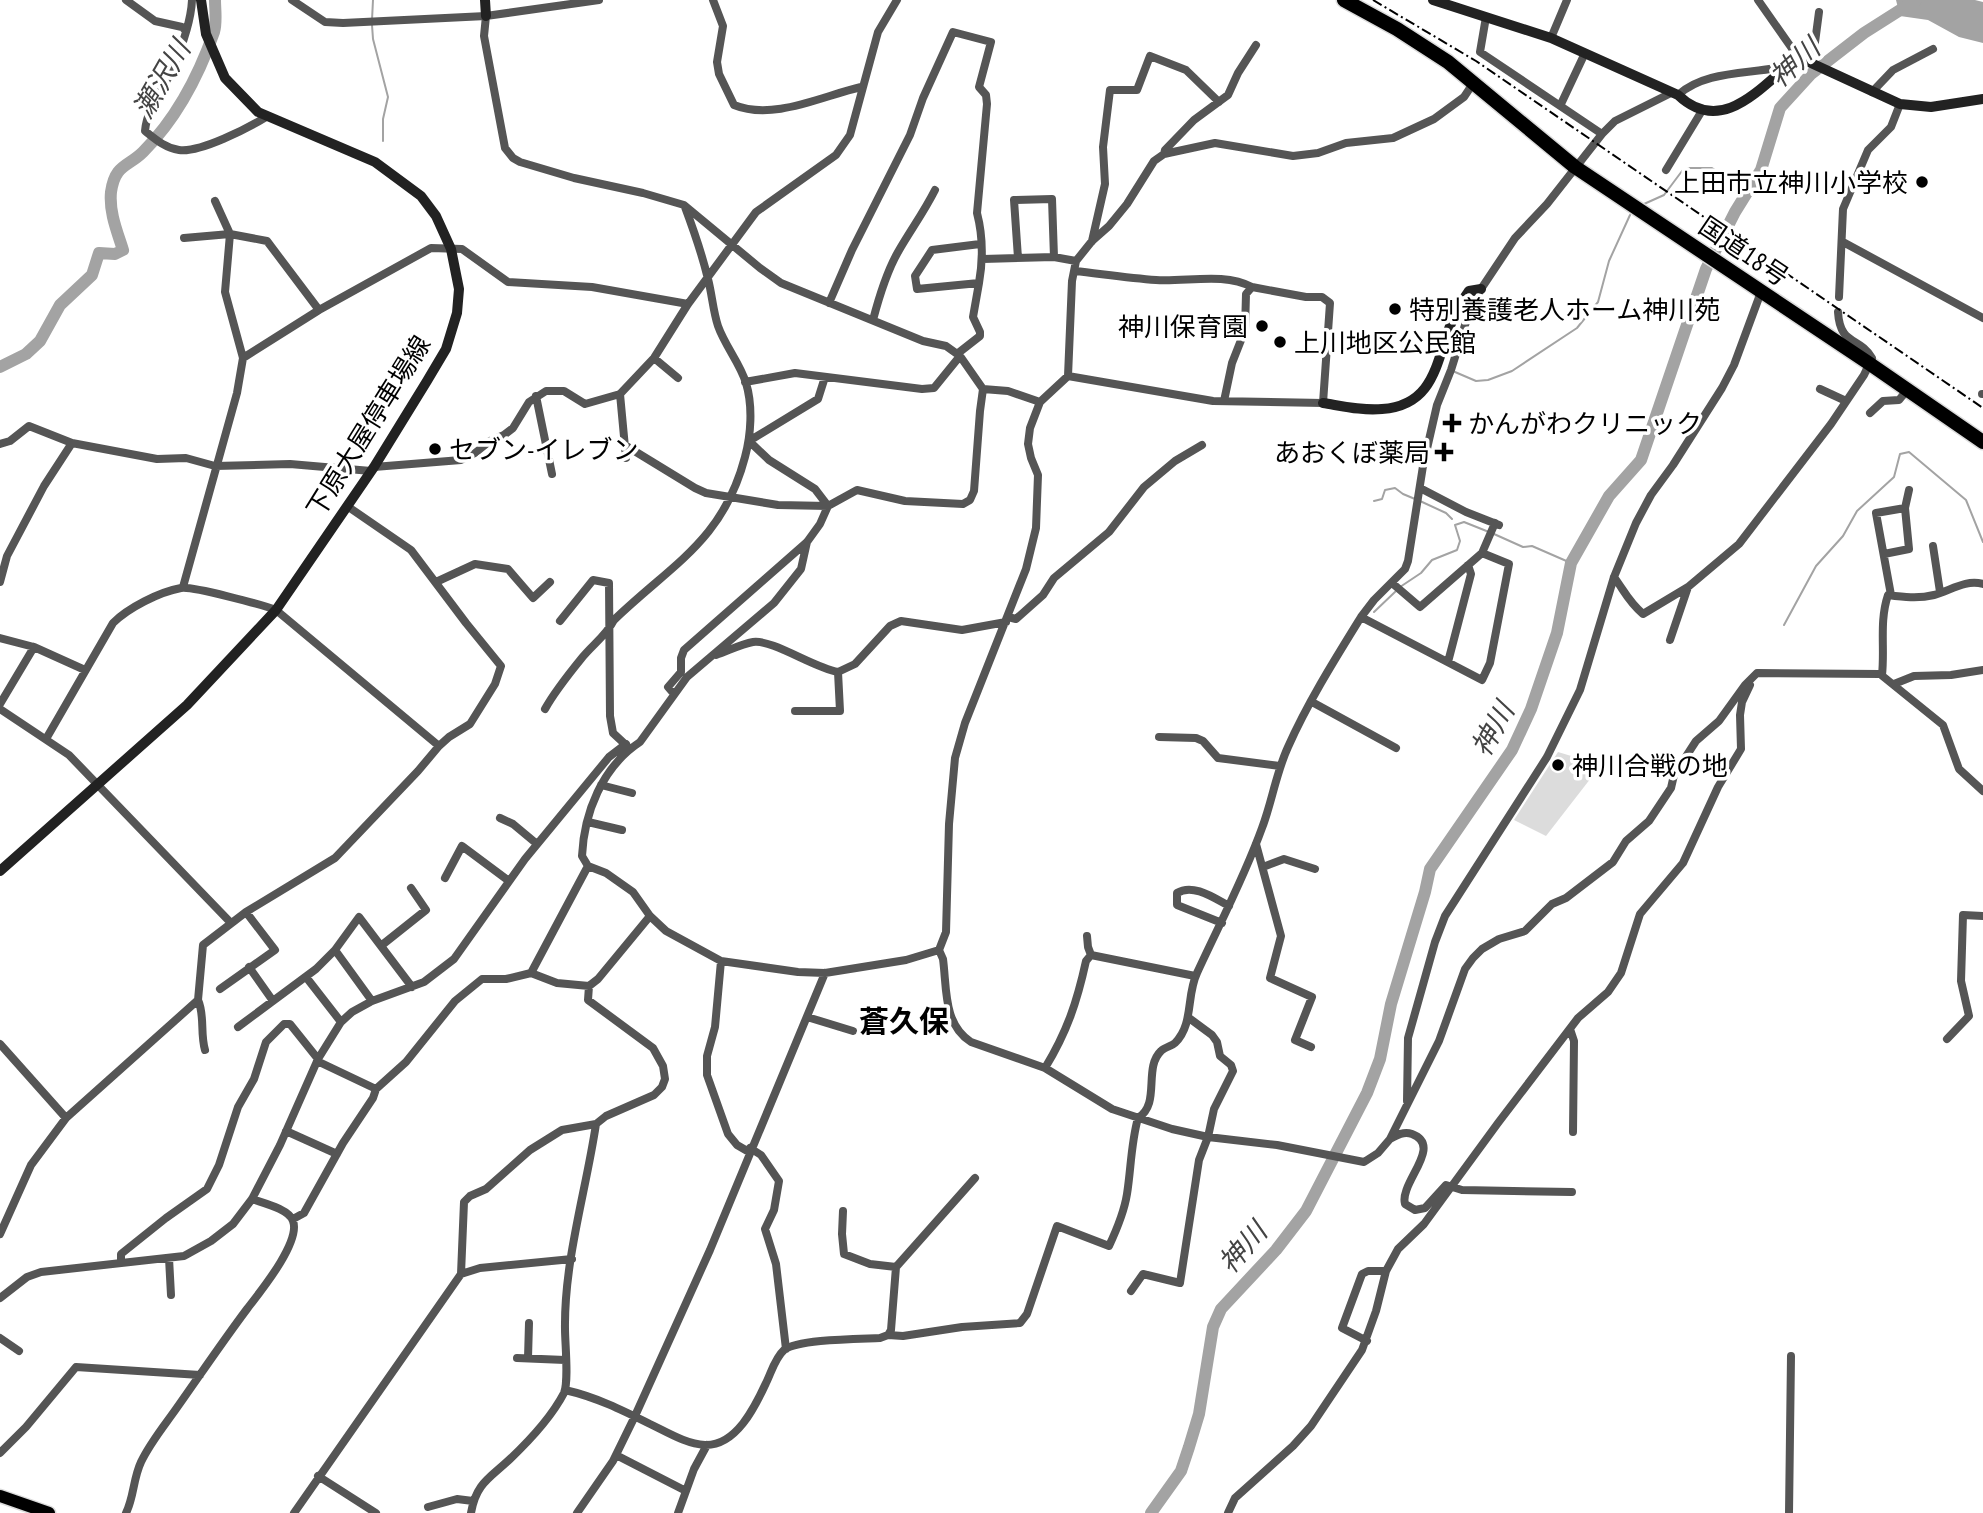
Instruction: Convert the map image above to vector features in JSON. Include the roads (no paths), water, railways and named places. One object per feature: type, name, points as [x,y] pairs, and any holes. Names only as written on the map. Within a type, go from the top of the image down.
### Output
[{"type":"highway","name":"国道18号","points":[[1344,0],[1397,29],[1448,62],[1575,167],[1870,363],[1983,442]]},
{"type":"main road","name":"下原大屋停車場線","points":[[0,871],[187,705],[276,610],[372,469],[446,349],[457,313],[459,289],[451,249],[436,216],[421,195],[375,162],[257,112],[225,78],[217,63],[206,34],[201,0]]},
{"type":"main road","points":[[485,0],[486,16]]},
{"type":"main road","points":[[1433,0],[1551,38],[1684,101],[1719,112],[1746,102],[1800,58],[1900,104],[1931,107],[1983,99]]},
{"type":"main road","points":[[1323,403],[1385,409],[1406,403],[1418,396],[1434,376],[1455,314],[1469,291],[1481,289]]},
{"type":"main road","points":[[0,1496],[31,1510],[49,1513]]},
{"type":"street","points":[[126,0],[155,21],[182,27],[186,31]]},
{"type":"street","points":[[192,0],[186,31],[172,71],[147,116],[145,131],[160,143],[176,150],[188,150],[231,135],[267,117]]},
{"type":"street","points":[[292,0],[325,22],[486,16],[599,0]]},
{"type":"street","points":[[713,0],[723,26],[717,62],[719,74],[734,105],[745,110],[778,109],[861,87]]},
{"type":"street","points":[[0,444],[10,441],[29,426],[72,443],[157,459],[186,458],[215,466],[290,464],[372,469],[461,460],[513,428],[529,402],[546,391],[564,391],[585,404],[620,394],[654,358],[688,304],[756,212],[836,156],[849,135],[878,32],[897,0]]},
{"type":"street","points":[[1551,38],[1567,0]]},
{"type":"street","points":[[1758,0],[1800,58],[1814,50],[1819,12]]},
{"type":"street","points":[[486,16],[484,36],[505,148],[513,158],[574,178],[684,205],[781,283],[923,341],[946,346],[959,355],[984,390],[974,491],[970,500],[963,504],[905,501],[857,491],[828,506],[778,506],[706,493],[623,444]]},
{"type":"street","points":[[1486,17],[1480,52],[1602,134]]},
{"type":"street","points":[[746,382],[795,373],[922,389],[934,388],[959,355],[980,336],[973,317],[983,259],[977,213],[987,104],[986,95],[979,87],[991,42],[953,32],[923,98],[910,135],[852,250],[829,303]]},
{"type":"street","points":[[1164,154],[1194,120],[1228,95],[1256,45]]},
{"type":"street","points":[[1872,92],[1892,69],[1933,49]]},
{"type":"street","points":[[1561,104],[1585,53]]},
{"type":"street","points":[[1092,241],[1105,184],[1102,147],[1110,90],[1137,90],[1150,56],[1185,70],[1219,102]]},
{"type":"street","points":[[565,1390],[591,1396],[689,1442],[707,1445],[730,1438],[747,1417],[779,1356],[786,1349],[814,1342],[904,1336],[962,1327],[1013,1324],[1025,1319],[1058,1226],[1109,1246],[1121,1220],[1127,1196],[1134,1133],[1138,1118],[1148,1107],[1153,1068],[1161,1051],[1175,1044],[1189,1018],[1195,976],[1222,923],[1255,845],[1280,766],[1312,702],[1361,617],[1405,569],[1437,405],[1470,309],[1481,289],[1515,238],[1547,204],[1615,121],[1709,78],[1776,68],[1780,72]]},
{"type":"street","points":[[1474,82],[1464,97],[1434,118],[1393,138],[1346,143],[1318,153],[1293,156],[1215,143],[1164,154],[1154,161],[1127,204],[1076,261],[1072,281],[1068,376],[1040,402],[1030,428],[1028,444],[1038,475],[1036,528],[1026,569],[965,723],[955,758],[949,824],[946,932],[939,950],[943,959],[949,1012],[956,1029],[971,1042],[1045,1068],[1112,1109],[1138,1118],[1208,1137],[1298,1149],[1359,1162],[1371,1159],[1390,1139],[1439,1041],[1465,969],[1473,958],[1499,939],[1525,931],[1552,904],[1566,898],[1613,862],[1626,841],[1644,827],[1656,810],[1696,741],[1719,721],[1745,685],[1753,679]]},
{"type":"street","points":[[1839,296],[1843,209],[1868,150],[1891,127],[1900,104]]},
{"type":"street","points":[[1666,170],[1703,109]]},
{"type":"street","points":[[873,320],[898,251],[922,217],[935,190]]},
{"type":"street","points":[[1018,258],[1014,200],[1052,199],[1054,257]]},
{"type":"street","points":[[183,587],[237,393],[243,358],[225,292],[230,234],[215,201]]},
{"type":"street","points":[[545,709],[582,657],[608,631],[614,620],[699,544],[720,518],[732,497],[749,441],[746,382],[717,323],[708,278],[684,205]]},
{"type":"street","points":[[184,238],[230,234],[267,241],[318,310]]},
{"type":"street","points":[[1843,242],[1983,318]]},
{"type":"street","points":[[979,283],[917,289],[915,275],[932,250],[981,244]]},
{"type":"street","points":[[243,358],[318,310],[431,248],[462,249],[508,282],[592,287],[688,304]]},
{"type":"street","points":[[983,259],[1054,257],[1076,261]]},
{"type":"street","points":[[1068,376],[1166,394],[1224,401],[1323,403],[1330,303],[1322,297],[1306,297],[1252,287],[1241,281],[1158,280],[1074,271]]},
{"type":"street","points":[[1224,401],[1232,363],[1246,322],[1246,294],[1252,287]]},
{"type":"street","points":[[1407,1104],[1408,1038],[1445,916],[1552,746],[1580,690],[1614,578],[1636,523],[1734,365],[1758,290]]},
{"type":"street","points":[[1614,578],[1625,591],[1627,600],[1643,614],[1688,587],[1739,544],[1813,450],[1870,363],[1872,358],[1868,353],[1842,332],[1838,312]]},
{"type":"street","points":[[654,358],[678,378]]},
{"type":"street","points":[[749,441],[818,399],[825,377]]},
{"type":"street","points":[[1820,389],[1846,401]]},
{"type":"street","points":[[984,390],[1008,391],[1040,402]]},
{"type":"street","points":[[1870,413],[1884,401],[1899,400],[1908,390]]},
{"type":"street","points":[[620,394],[626,458]]},
{"type":"street","points":[[536,396],[552,474]]},
{"type":"street","points":[[749,441],[769,460],[815,489],[828,506]]},
{"type":"street","points":[[0,582],[7,556],[44,486],[72,443]]},
{"type":"street","points":[[709,659],[740,646],[760,642],[805,662],[838,672],[855,664],[890,626],[901,621],[962,629],[1016,619],[1043,594],[1054,578],[1109,532],[1144,487],[1175,461],[1202,445]]},
{"type":"street","points":[[1392,583],[1420,607],[1482,553],[1497,524],[1466,512],[1420,488]]},
{"type":"street","points":[[1884,554],[1909,549],[1905,508],[1909,490]]},
{"type":"street","points":[[205,1050],[202,1039],[202,1008],[198,1000],[204,946],[246,912],[335,858],[418,772],[439,746],[474,719],[495,684],[501,666],[411,550],[347,506]]},
{"type":"street","points":[[674,694],[668,687],[681,672],[684,650],[807,542],[820,524],[828,506]]},
{"type":"street","points":[[1891,596],[1876,513],[1905,508]]},
{"type":"street","points":[[0,1298],[27,1277],[40,1272],[184,1256],[211,1241],[233,1224],[252,1199],[318,1060],[341,1022],[352,1012],[372,1001],[412,987],[438,973],[454,959],[537,844],[609,757],[640,742],[687,677],[774,603],[802,569],[807,542]]},
{"type":"street","points":[[1933,546],[1940,592]]},
{"type":"street","points":[[1361,617],[1482,680],[1490,663],[1509,564],[1482,553]]},
{"type":"street","points":[[436,582],[475,564],[508,569],[533,598],[550,582]]},
{"type":"street","points":[[1448,662],[1471,574],[1468,565]]},
{"type":"street","points":[[559,621],[593,580],[609,583],[611,724],[613,733],[627,746]]},
{"type":"street","points":[[1882,676],[1885,653],[1882,620],[1888,595],[1917,598],[1962,584],[1983,584]]},
{"type":"street","points":[[46,740],[113,623],[123,613],[139,604],[183,587],[276,610],[439,746]]},
{"type":"street","points":[[1670,640],[1688,587]]},
{"type":"street","points":[[0,638],[34,646],[85,670]]},
{"type":"street","points":[[0,704],[34,646]]},
{"type":"street","points":[[1894,684],[1914,676],[1951,675],[1983,670]]},
{"type":"street","points":[[795,711],[840,711],[838,672]]},
{"type":"street","points":[[1228,1513],[1235,1498],[1293,1446],[1311,1426],[1367,1341],[1386,1270],[1398,1249],[1424,1224],[1570,1029],[1587,1009],[1608,992],[1625,965],[1640,914],[1683,863],[1718,788],[1741,749],[1742,702],[1757,673],[1882,676],[1943,725],[1959,769],[1983,792]]},
{"type":"street","points":[[1312,702],[1396,748]]},
{"type":"street","points":[[0,709],[69,755],[231,923]]},
{"type":"street","points":[[1159,737],[1196,738],[1203,741],[1218,758],[1266,762],[1280,766]]},
{"type":"street","points":[[627,746],[593,798],[582,856],[589,866],[623,884],[666,931],[721,961],[798,972],[825,973],[906,960],[939,950]]},
{"type":"street","points":[[601,785],[632,793]]},
{"type":"street","points":[[500,818],[513,824],[537,844]]},
{"type":"street","points":[[588,822],[622,830]]},
{"type":"street","points":[[1255,845],[1281,936],[1270,978],[1312,997],[1296,1040],[1311,1047]]},
{"type":"street","points":[[445,878],[462,846],[509,881]]},
{"type":"street","points":[[1262,867],[1284,859],[1315,869]]},
{"type":"street","points":[[531,973],[589,866]]},
{"type":"street","points":[[382,945],[426,910],[411,888]]},
{"type":"street","points":[[1222,923],[1177,905],[1177,893],[1181,890],[1197,890],[1229,906]]},
{"type":"street","points":[[220,989],[275,950],[246,912]]},
{"type":"street","points":[[1947,1039],[1969,1016],[1961,981],[1963,915],[1983,916]]},
{"type":"street","points":[[293,1219],[304,1213],[376,1089],[406,1062],[455,1001],[475,983],[489,978],[515,978],[531,973],[557,983],[589,986],[598,979],[650,916]]},
{"type":"street","points":[[238,1027],[306,977],[335,950],[359,917],[412,987]]},
{"type":"street","points":[[1087,936],[1091,955]]},
{"type":"street","points":[[335,950],[372,1001]]},
{"type":"street","points":[[1045,1068],[1070,1020],[1086,961],[1091,955]]},
{"type":"street","points":[[1091,955],[1195,976]]},
{"type":"street","points":[[721,961],[716,1027],[708,1056],[707,1075],[728,1134],[737,1145],[761,1155],[779,1181],[774,1210],[765,1229],[776,1264],[786,1349]]},
{"type":"street","points":[[249,967],[273,1001]]},
{"type":"street","points":[[577,1513],[601,1482],[635,1416],[710,1250],[825,973]]},
{"type":"street","points":[[306,977],[341,1022]]},
{"type":"street","points":[[294,1513],[461,1274],[464,1202],[470,1196],[486,1189],[518,1159],[546,1139],[562,1130],[596,1124],[606,1116],[654,1095],[665,1079],[663,1066],[653,1048],[588,1000],[589,986]]},
{"type":"street","points":[[0,1234],[32,1165],[66,1118],[198,1000]]},
{"type":"street","points":[[807,1017],[853,1031]]},
{"type":"street","points":[[1131,1291],[1143,1274],[1180,1283],[1195,1177],[1214,1109],[1233,1068],[1220,1056],[1212,1035],[1189,1018]]},
{"type":"street","points":[[121,1263],[121,1254],[166,1217],[207,1189],[219,1165],[238,1107],[254,1079],[265,1042],[284,1024],[290,1024],[318,1060],[376,1089]]},
{"type":"street","points":[[1570,1029],[1573,1041],[1573,1132]]},
{"type":"street","points":[[0,1044],[66,1118]]},
{"type":"street","points":[[471,1513],[473,1501],[485,1480],[530,1437],[565,1390],[564,1319],[596,1124]]},
{"type":"street","points":[[286,1131],[337,1154]]},
{"type":"street","points":[[1390,1139],[1402,1133],[1411,1134],[1423,1146],[1422,1159],[1403,1193],[1405,1204],[1410,1209],[1425,1208],[1445,1186],[1462,1190],[1572,1192]]},
{"type":"street","points":[[888,1335],[891,1329],[896,1267],[975,1178]]},
{"type":"street","points":[[126,1513],[141,1461],[289,1249],[294,1229],[293,1219],[288,1214],[252,1199]]},
{"type":"street","points":[[843,1212],[844,1255],[870,1264],[896,1267]]},
{"type":"street","points":[[169,1258],[171,1294]]},
{"type":"street","points":[[461,1274],[480,1268],[572,1258]]},
{"type":"street","points":[[1367,1341],[1342,1328],[1362,1274],[1386,1270]]},
{"type":"street","points":[[528,1358],[529,1323]]},
{"type":"street","points":[[0,1338],[19,1351]]},
{"type":"street","points":[[1789,1513],[1791,1356]]},
{"type":"street","points":[[517,1358],[565,1360]]},
{"type":"street","points":[[0,1453],[26,1427],[76,1367],[200,1375]]},
{"type":"street","points":[[678,1513],[707,1445]]},
{"type":"street","points":[[616,1455],[686,1491]]},
{"type":"street","points":[[318,1476],[376,1513]]},
{"type":"street","points":[[428,1507],[457,1499],[473,1501]]},
{"type":"waterway","name":"瀬沢川","points":[[0,367],[26,354],[40,341],[60,305],[92,275],[99,253],[115,254],[123,250],[111,207],[113,183],[119,171],[155,139],[185,96],[214,32],[215,0]]},
{"type":"waterway","points":[[372,20],[373,0]]},
{"type":"waterway","name":"神川","points":[[1151,1513],[1181,1471],[1199,1414],[1213,1327],[1221,1309],[1276,1250],[1306,1211],[1367,1093],[1380,1059],[1391,1004],[1430,869],[1512,750],[1531,709],[1557,633],[1571,563],[1609,496],[1641,460],[1706,269],[1735,212],[1761,170],[1780,108],[1811,74],[1864,33],[1916,0]]},
{"type":"waterway","points":[[372,25],[388,97],[383,119],[383,141]]},
{"type":"waterway","points":[[1644,204],[1664,195],[1682,171],[1690,168],[1712,168],[1748,191]]},
{"type":"waterway","points":[[1455,372],[1476,381],[1488,380],[1512,371],[1577,328],[1598,302],[1609,261],[1630,215]]},
{"type":"waterway","points":[[1784,625],[1816,566],[1843,536],[1857,511],[1894,477],[1900,454],[1909,452],[1966,500],[1983,542]]},
{"type":"waterway","points":[[1374,501],[1382,499],[1385,490],[1395,488],[1415,499]]},
{"type":"waterway","points":[[1420,501],[1446,513],[1452,519]]},
{"type":"waterway","points":[[1400,587],[1421,573],[1432,560],[1457,550],[1460,541],[1455,525],[1464,522],[1489,532]]},
{"type":"waterway","points":[[1494,534],[1523,547],[1532,546],[1571,563]]},
{"type":"waterway","points":[[1374,612],[1396,591]]},
{"type":"railway","points":[[1373,0],[1476,61],[1983,408]]},
{"type":"place","name":"上田市立神川小学校","points":[[1922,182]]},
{"type":"place","name":"特別養護老人ホーム神川苑","points":[[1395,309]]},
{"type":"place","name":"神川保育園","points":[[1262,326]]},
{"type":"place","name":"上川地区公民館","points":[[1280,342]]},
{"type":"place","name":"かんがわクリニック","points":[[1452,423]]},
{"type":"place","name":"セブン-イレブン","points":[[435,449]]},
{"type":"place","name":"あおくぼ薬局","points":[[1444,452]]},
{"type":"place","name":"神川合戦の地","points":[[1558,765]]},
{"type":"district","name":"蒼久保","points":[[904,1020]]}]
